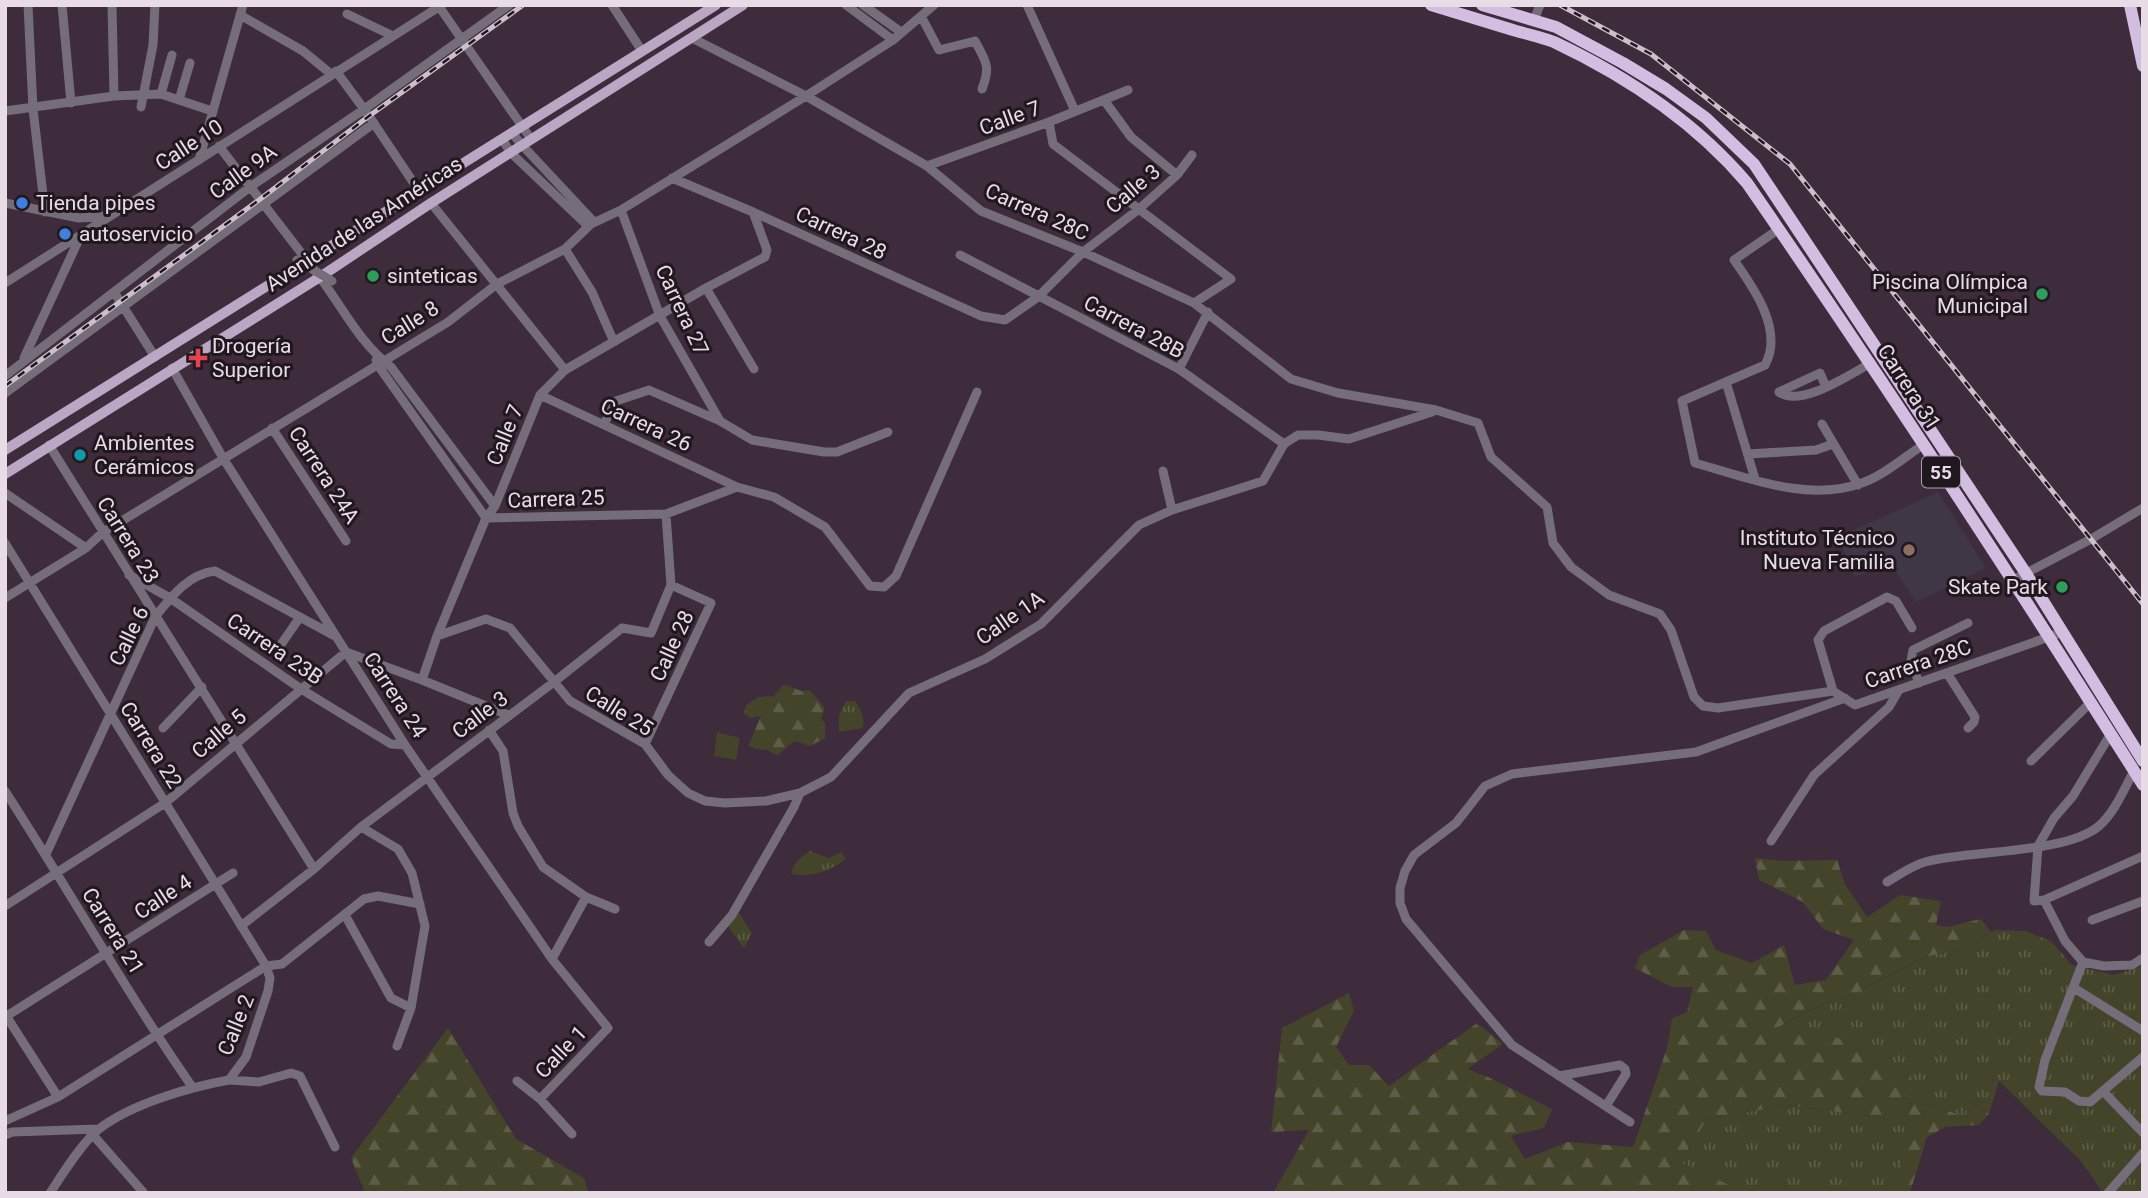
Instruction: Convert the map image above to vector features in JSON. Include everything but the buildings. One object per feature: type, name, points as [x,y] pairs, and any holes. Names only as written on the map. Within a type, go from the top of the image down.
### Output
[{"type":"highway","name":"Carrera 31","points":[[1431,5],[1552,41],[1657,102],[1731,164],[1747,183],[1871,363],[2013,580],[2056,635],[2138,766],[2143,785]]},
{"type":"highway","name":"Carrera 31","points":[[1482,5],[1556,27],[1666,89],[1706,118],[1754,164],[2025,572],[2090,703],[2110,735],[2138,766]]},
{"type":"highway","points":[[2130,5],[2143,66]]},
{"type":"highway","points":[[1502,27],[1509,23],[1526,24],[1534,20]]},
{"type":"main road","name":"Avenida de las Américas","points":[[5,450],[716,5]]},
{"type":"main road","name":"Avenida de las Américas","points":[[5,474],[172,368],[326,277],[430,203],[743,5]]},
{"type":"main road","points":[[701,15],[709,27]]},
{"type":"main road","points":[[88,399],[98,414]]},
{"type":"street","points":[[28,5],[33,108],[45,212]]},
{"type":"street","points":[[62,5],[71,103]]},
{"type":"street","points":[[112,5],[114,96]]},
{"type":"street","points":[[141,107],[153,45],[155,5]]},
{"type":"street","name":"Calle 9A","points":[[7,371],[250,187],[462,41],[509,5]]},
{"type":"street","points":[[612,5],[642,51]]},
{"type":"street","points":[[846,5],[893,40]]},
{"type":"street","points":[[863,5],[901,32]]},
{"type":"street","name":"Calle 8","points":[[5,598],[86,548],[102,533],[379,360],[447,322],[497,284],[565,249],[591,224],[621,210],[806,96],[893,40],[934,5]]},
{"type":"street","points":[[1027,5],[1075,111]]},
{"type":"street","points":[[1534,20],[1540,5]]},
{"type":"street","points":[[440,6],[517,130],[591,224]]},
{"type":"street","name":"Calle 10","points":[[5,283],[440,6]]},
{"type":"street","points":[[200,160],[241,10],[333,73],[373,123],[419,191]]},
{"type":"street","points":[[347,14],[393,36]]},
{"type":"street","points":[[921,16],[939,50],[975,41],[987,64],[988,73],[982,89]]},
{"type":"street","name":"Carrera 28C","points":[[692,38],[806,96],[927,166],[981,211],[1083,252],[1194,303],[1292,379],[1338,393],[1436,410]]},
{"type":"street","points":[[161,94],[172,55]]},
{"type":"street","points":[[178,100],[190,63]]},
{"type":"street","name":"Calle 7","points":[[927,166],[1128,90]]},
{"type":"street","points":[[5,111],[143,94],[161,94],[212,111]]},
{"type":"street","points":[[1104,100],[1130,137],[1177,175]]},
{"type":"street","points":[[1049,122],[1053,144],[1231,279],[1194,303]]},
{"type":"street","name":"Calle 9A","points":[[5,393],[373,123]]},
{"type":"street","points":[[502,139],[511,153],[591,224]]},
{"type":"street","points":[[219,146],[262,203],[301,263],[326,277]]},
{"type":"street","name":"Calle 3","points":[[995,320],[1006,320],[1038,297],[1083,252],[1139,209],[1177,175],[1192,155]]},
{"type":"street","name":"Carrera 28","points":[[672,178],[995,320]]},
{"type":"street","points":[[5,203],[79,218],[108,216]]},
{"type":"street","points":[[430,203],[565,370]]},
{"type":"street","name":"Carrera 27","points":[[621,210],[660,316],[720,421]]},
{"type":"street","name":"Calle 7","points":[[422,680],[437,636],[486,518],[495,506],[540,396],[565,370],[711,285],[765,257],[767,250],[753,212]]},
{"type":"street","points":[[1779,229],[1734,260],[1751,285],[1770,329],[1770,357],[1765,365],[1682,401],[1695,463],[1788,487],[1828,491],[1858,485],[1872,479],[1923,445]]},
{"type":"street","points":[[23,359],[81,236]]},
{"type":"street","points":[[565,249],[592,292],[614,341]]},
{"type":"street","name":"Carrera 28B","points":[[960,255],[1179,369],[1284,444]]},
{"type":"street","name":"Carrera 25","points":[[326,277],[356,333],[379,360],[486,518],[666,514],[737,487]]},
{"type":"street","points":[[711,285],[754,369]]},
{"type":"street","points":[[114,292],[155,357]]},
{"type":"street","points":[[1179,369],[1208,312]]},
{"type":"street","name":"Carrera 25","points":[[379,360],[391,367],[495,506]]},
{"type":"street","points":[[1826,387],[1820,373],[1779,392],[1784,396],[1809,395],[1826,387],[1871,363]]},
{"type":"street","name":"Carrera 24","points":[[172,368],[223,458],[405,745],[552,959],[608,1028]]},
{"type":"street","points":[[1726,382],[1755,479]]},
{"type":"street","name":"Carrera 27","points":[[604,424],[617,401],[649,390],[720,421],[752,440],[837,452],[888,432]]},
{"type":"street","points":[[737,487],[774,498],[825,527],[870,586],[884,587],[896,576],[977,391]]},
{"type":"street","name":"Carrera 26","points":[[540,396],[737,487]]},
{"type":"street","points":[[1284,444],[1298,435],[1349,439],[1436,410],[1478,423],[1491,457],[1547,507],[1553,543],[1571,567],[1609,595],[1660,614],[1671,630],[1694,697],[1703,706],[1718,708],[1833,691],[1818,640],[1824,631],[1887,597],[1896,601],[1912,628]]},
{"type":"street","points":[[1822,424],[1858,485]]},
{"type":"street","name":"Carrera 24A","points":[[272,428],[346,541]]},
{"type":"street","name":"Calle 1A","points":[[800,793],[831,777],[909,693],[985,659],[1041,624],[1139,525],[1172,509],[1263,481],[1284,444]]},
{"type":"street","points":[[1748,454],[1816,450],[1833,444]]},
{"type":"street","name":"Carrera 23","points":[[49,445],[314,869]]},
{"type":"street","points":[[1163,471],[1172,509]]},
{"type":"street","points":[[5,493],[86,548]]},
{"type":"street","points":[[2013,580],[2143,508]]},
{"type":"street","name":"Calle 3","points":[[241,926],[314,869],[361,827],[622,628],[652,633],[671,584],[666,514]]},
{"type":"street","name":"Carrera 22","points":[[5,542],[266,966]]},
{"type":"street","name":"Calle 6","points":[[46,854],[155,617],[170,598],[195,575],[215,571],[300,617]]},
{"type":"street","name":"Carrera 23B","points":[[128,574],[170,598],[301,689],[391,744],[405,745]]},
{"type":"street","name":"Calle 28","points":[[645,744],[711,603],[671,584]]},
{"type":"street","points":[[280,646],[300,617],[336,637]]},
{"type":"street","name":"Calle 25","points":[[437,636],[486,619],[510,628],[570,701],[645,744],[668,775],[688,793],[705,800],[725,803],[766,801],[800,793]]},
{"type":"street","points":[[1919,683],[1911,661],[1913,650],[1968,622]]},
{"type":"street","name":"Carrera 28C","points":[[1833,691],[1855,705],[2056,635]]},
{"type":"street","points":[[346,652],[508,715]]},
{"type":"street","name":"Calle 5","points":[[5,906],[166,803],[346,652]]},
{"type":"street","points":[[1947,673],[1975,717],[1968,728]]},
{"type":"street","points":[[163,728],[202,687]]},
{"type":"street","points":[[1771,841],[1814,775],[1829,759],[1870,726],[1895,700],[1899,690]]},
{"type":"street","points":[[1630,1122],[1512,1045],[1406,919],[1400,903],[1400,888],[1414,855],[1456,823],[1485,786],[1512,774],[1696,752],[1845,698]]},
{"type":"street","points":[[2031,761],[2090,703]]},
{"type":"street","points":[[489,730],[503,751],[513,813],[518,826],[544,867],[586,897],[615,909]]},
{"type":"street","points":[[2110,735],[2073,796],[2054,818],[2038,846],[2034,901],[2044,900],[2143,856]]},
{"type":"street","points":[[1887,882],[1925,862],[2038,846],[2090,833],[2102,824],[2113,809],[2138,766]]},
{"type":"street","name":"Carrera 21","points":[[5,791],[156,1035],[193,1088]]},
{"type":"street","points":[[709,942],[737,906],[800,793]]},
{"type":"street","points":[[361,827],[398,849],[412,873],[425,926],[411,1008],[397,1046]]},
{"type":"street","name":"Calle 4","points":[[6,1016],[233,873]]},
{"type":"street","points":[[5,1121],[58,1097],[266,966],[282,964],[365,899],[378,896],[419,904]]},
{"type":"street","points":[[552,959],[586,897]]},
{"type":"street","points":[[2044,900],[2065,941],[2083,962],[2104,966],[2132,965],[2143,958]]},
{"type":"street","points":[[2092,920],[2143,901]]},
{"type":"street","points":[[345,915],[391,998],[411,1008]]},
{"type":"street","points":[[2083,962],[2045,1060],[2039,1087],[2042,1091],[2066,1093],[2084,1103],[2090,1102],[2141,1061]]},
{"type":"street","name":"Calle 2","points":[[96,1132],[125,1113],[193,1088],[229,1080],[246,1057],[268,991],[270,978],[266,966]]},
{"type":"street","points":[[2074,988],[2143,1031]]},
{"type":"street","points":[[6,1016],[58,1097]]},
{"type":"street","name":"Calle 1","points":[[540,1099],[608,1028]]},
{"type":"street","points":[[1559,1076],[1620,1065],[1626,1074],[1606,1106]]},
{"type":"street","points":[[229,1080],[259,1082],[291,1073],[300,1076],[335,1147]]},
{"type":"street","name":"Calle 1","points":[[517,1081],[540,1099],[572,1134]]},
{"type":"street","points":[[2103,1091],[2143,1133]]},
{"type":"street","points":[[5,1135],[12,1132],[96,1132]]},
{"type":"street","points":[[96,1132],[142,1192]]},
{"type":"street","points":[[50,1193],[96,1132]]},
{"type":"street","points":[[2108,1193],[2143,1153]]},
{"type":"shaded area","name":"Instituto Técnico Nueva Familia","points":[[1938,492],[1986,568],[1916,602],[1891,564],[1855,577],[1838,537]]},
{"type":"green space","points":[[787,685],[801,691],[810,690],[825,708],[821,718],[825,723],[825,738],[810,746],[794,741],[778,755],[748,746],[761,716],[750,718],[744,714],[746,705],[759,697],[774,696],[782,686]]},
{"type":"green space","points":[[846,701],[855,701],[857,704],[863,717],[863,728],[839,732],[839,716]]},
{"type":"green space","points":[[717,732],[740,738],[736,760],[714,756]]},
{"type":"green space","points":[[810,851],[829,858],[841,852],[846,859],[820,872],[791,874],[800,858]]},
{"type":"green space","points":[[1755,858],[1784,861],[1837,860],[1845,884],[1867,917],[1900,895],[1941,901],[1936,925],[1947,927],[1981,919],[1991,932],[1964,948],[1925,957],[1848,997],[1829,1001],[1774,1029],[1778,1043],[1814,1030],[1864,1047],[1894,1069],[1908,1062],[1912,1081],[1904,1093],[1906,1103],[1930,1105],[1966,1117],[1967,1101],[1989,1114],[1979,1125],[1946,1127],[1927,1137],[1910,1193],[1890,1193],[1914,1130],[1883,1118],[1786,1105],[1707,1119],[1680,1162],[1746,1193],[1273,1193],[1309,1130],[1271,1132],[1282,1028],[1349,993],[1354,1011],[1336,1047],[1349,1065],[1369,1065],[1389,1086],[1477,1023],[1503,1044],[1467,1069],[1552,1109],[1544,1128],[1511,1136],[1525,1159],[1568,1142],[1633,1147],[1667,1048],[1672,1018],[1687,1012],[1693,987],[1672,987],[1635,968],[1640,955],[1684,930],[1706,931],[1716,950],[1752,963],[1784,945],[1795,985],[1826,980],[1854,940],[1823,929],[1803,902],[1759,880]]},
{"type":"green space","points":[[739,913],[752,933],[744,948],[728,926]]},
{"type":"green space","points":[[1995,930],[2025,931],[2051,941],[2072,965],[2114,975],[2143,966],[2143,1193],[2103,1193],[2081,1161],[1999,1081],[1989,1114],[1968,1101],[1967,1117],[1930,1105],[1905,1103],[1900,1083],[1889,1067],[1879,1058],[1855,1046],[1818,1041],[1778,1043],[1774,1029],[1829,1001],[1848,997],[1925,957],[1964,948]]},
{"type":"green space","points":[[448,1028],[516,1139],[584,1178],[589,1193],[365,1193],[351,1158]]},
{"type":"green space","points":[[1786,1105],[1883,1118],[1915,1130],[1890,1193],[1746,1193],[1679,1163],[1707,1119]]},
{"type":"railway","points":[[5,386],[523,5]]},
{"type":"railway","points":[[1560,5],[1651,54],[1790,164],[2143,604]]},
{"type":"place","name":"Tienda pipes","points":[[22,203]]},
{"type":"place","name":"autoservicio","points":[[65,234]]},
{"type":"place","name":"sinteticas","points":[[373,276]]},
{"type":"place","name":"Piscina Olímpica Municipal","points":[[2042,294]]},
{"type":"place","name":"Drogería Superior","points":[[198,358]]},
{"type":"place","name":"Ambientes Cerámicos","points":[[80,455]]},
{"type":"place","name":"Instituto Técnico Nueva Familia","points":[[1909,550]]},
{"type":"place","name":"Skate Park","points":[[2062,587]]}]
